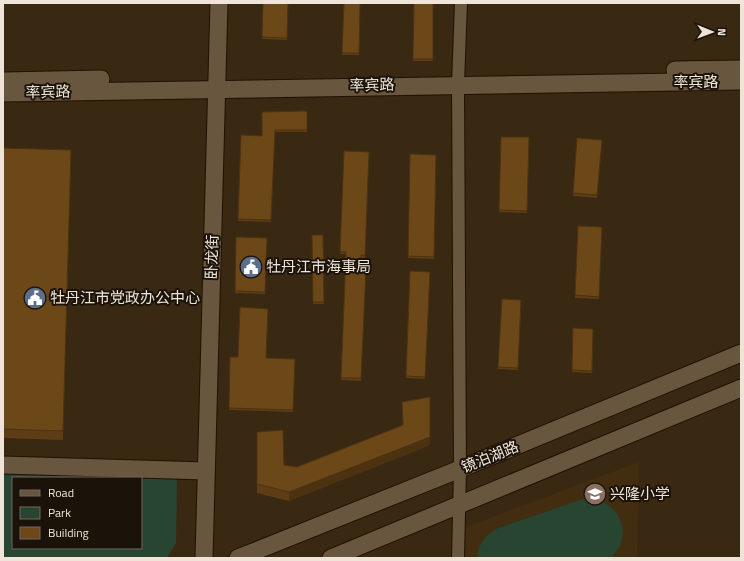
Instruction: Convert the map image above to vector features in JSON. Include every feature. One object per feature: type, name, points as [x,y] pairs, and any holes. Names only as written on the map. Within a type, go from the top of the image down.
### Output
[{"type":"street","name":"卧龙街","points":[[204,558],[219,3]]},
{"type":"street","points":[[458,558],[460,469],[458,79],[461,3]]},
{"type":"street","name":"率宾路","points":[[458,79],[741,69]]},
{"type":"street","name":"率宾路","points":[[3,80],[218,82],[458,79],[741,81]]},
{"type":"street","name":"率宾路","points":[[3,93],[218,82]]},
{"type":"street","name":"镜泊湖路","points":[[238,558],[460,469],[741,353]]},
{"type":"street","points":[[331,558],[741,388]]},
{"type":"street","points":[[3,465],[206,471]]},
{"type":"shaded area","name":"兴隆小学","points":[[639,462],[637,558],[465,558],[466,527]]},
{"type":"green space","points":[[3,474],[107,477],[12,477],[12,549],[142,549],[142,478],[177,479],[176,543],[167,558],[3,558]]},
{"type":"green space","points":[[590,498],[601,501],[610,506],[621,521],[623,530],[622,540],[618,549],[611,558],[477,558],[479,548],[483,540],[486,536],[498,528],[583,499]]},
{"type":"building","points":[[263,3],[288,3],[287,38],[262,37]]},
{"type":"building","points":[[344,3],[360,3],[359,53],[342,53]]},
{"type":"building","points":[[414,3],[433,3],[433,59],[413,59]]},
{"type":"building","points":[[307,111],[307,130],[275,130],[271,220],[238,219],[241,135],[262,136],[262,112]]},
{"type":"building","points":[[501,137],[529,137],[527,211],[499,210]]},
{"type":"building","points":[[577,138],[602,140],[597,195],[573,193]]},
{"type":"building","name":"牡丹江市党政办公中心","points":[[3,148],[71,150],[63,431],[3,429]]},
{"type":"building","points":[[344,151],[369,152],[365,255],[361,255],[361,269],[366,269],[361,378],[341,378],[346,252],[340,252]]},
{"type":"building","points":[[410,154],[436,155],[434,257],[408,256]]},
{"type":"building","points":[[578,226],[602,227],[599,297],[575,295]]},
{"type":"building","points":[[312,235],[323,235],[324,302],[313,302]]},
{"type":"building","name":"牡丹江市海事局","points":[[236,237],[267,238],[265,292],[235,291]]},
{"type":"building","points":[[410,271],[430,272],[425,377],[406,376]]},
{"type":"building","points":[[502,299],[521,300],[518,368],[498,367]]},
{"type":"building","points":[[240,307],[268,309],[266,358],[295,359],[293,410],[229,408],[230,357],[238,357]]},
{"type":"building","points":[[573,328],[593,329],[592,371],[572,370]]},
{"type":"building","points":[[430,397],[430,437],[289,492],[257,484],[257,432],[283,430],[284,465],[297,467],[403,425],[402,402]]},
{"type":"place","name":"牡丹江市海事局","points":[[251,267]]},
{"type":"place","name":"牡丹江市党政办公中心","points":[[35,298]]},
{"type":"place","name":"兴隆小学","points":[[595,494]]}]
